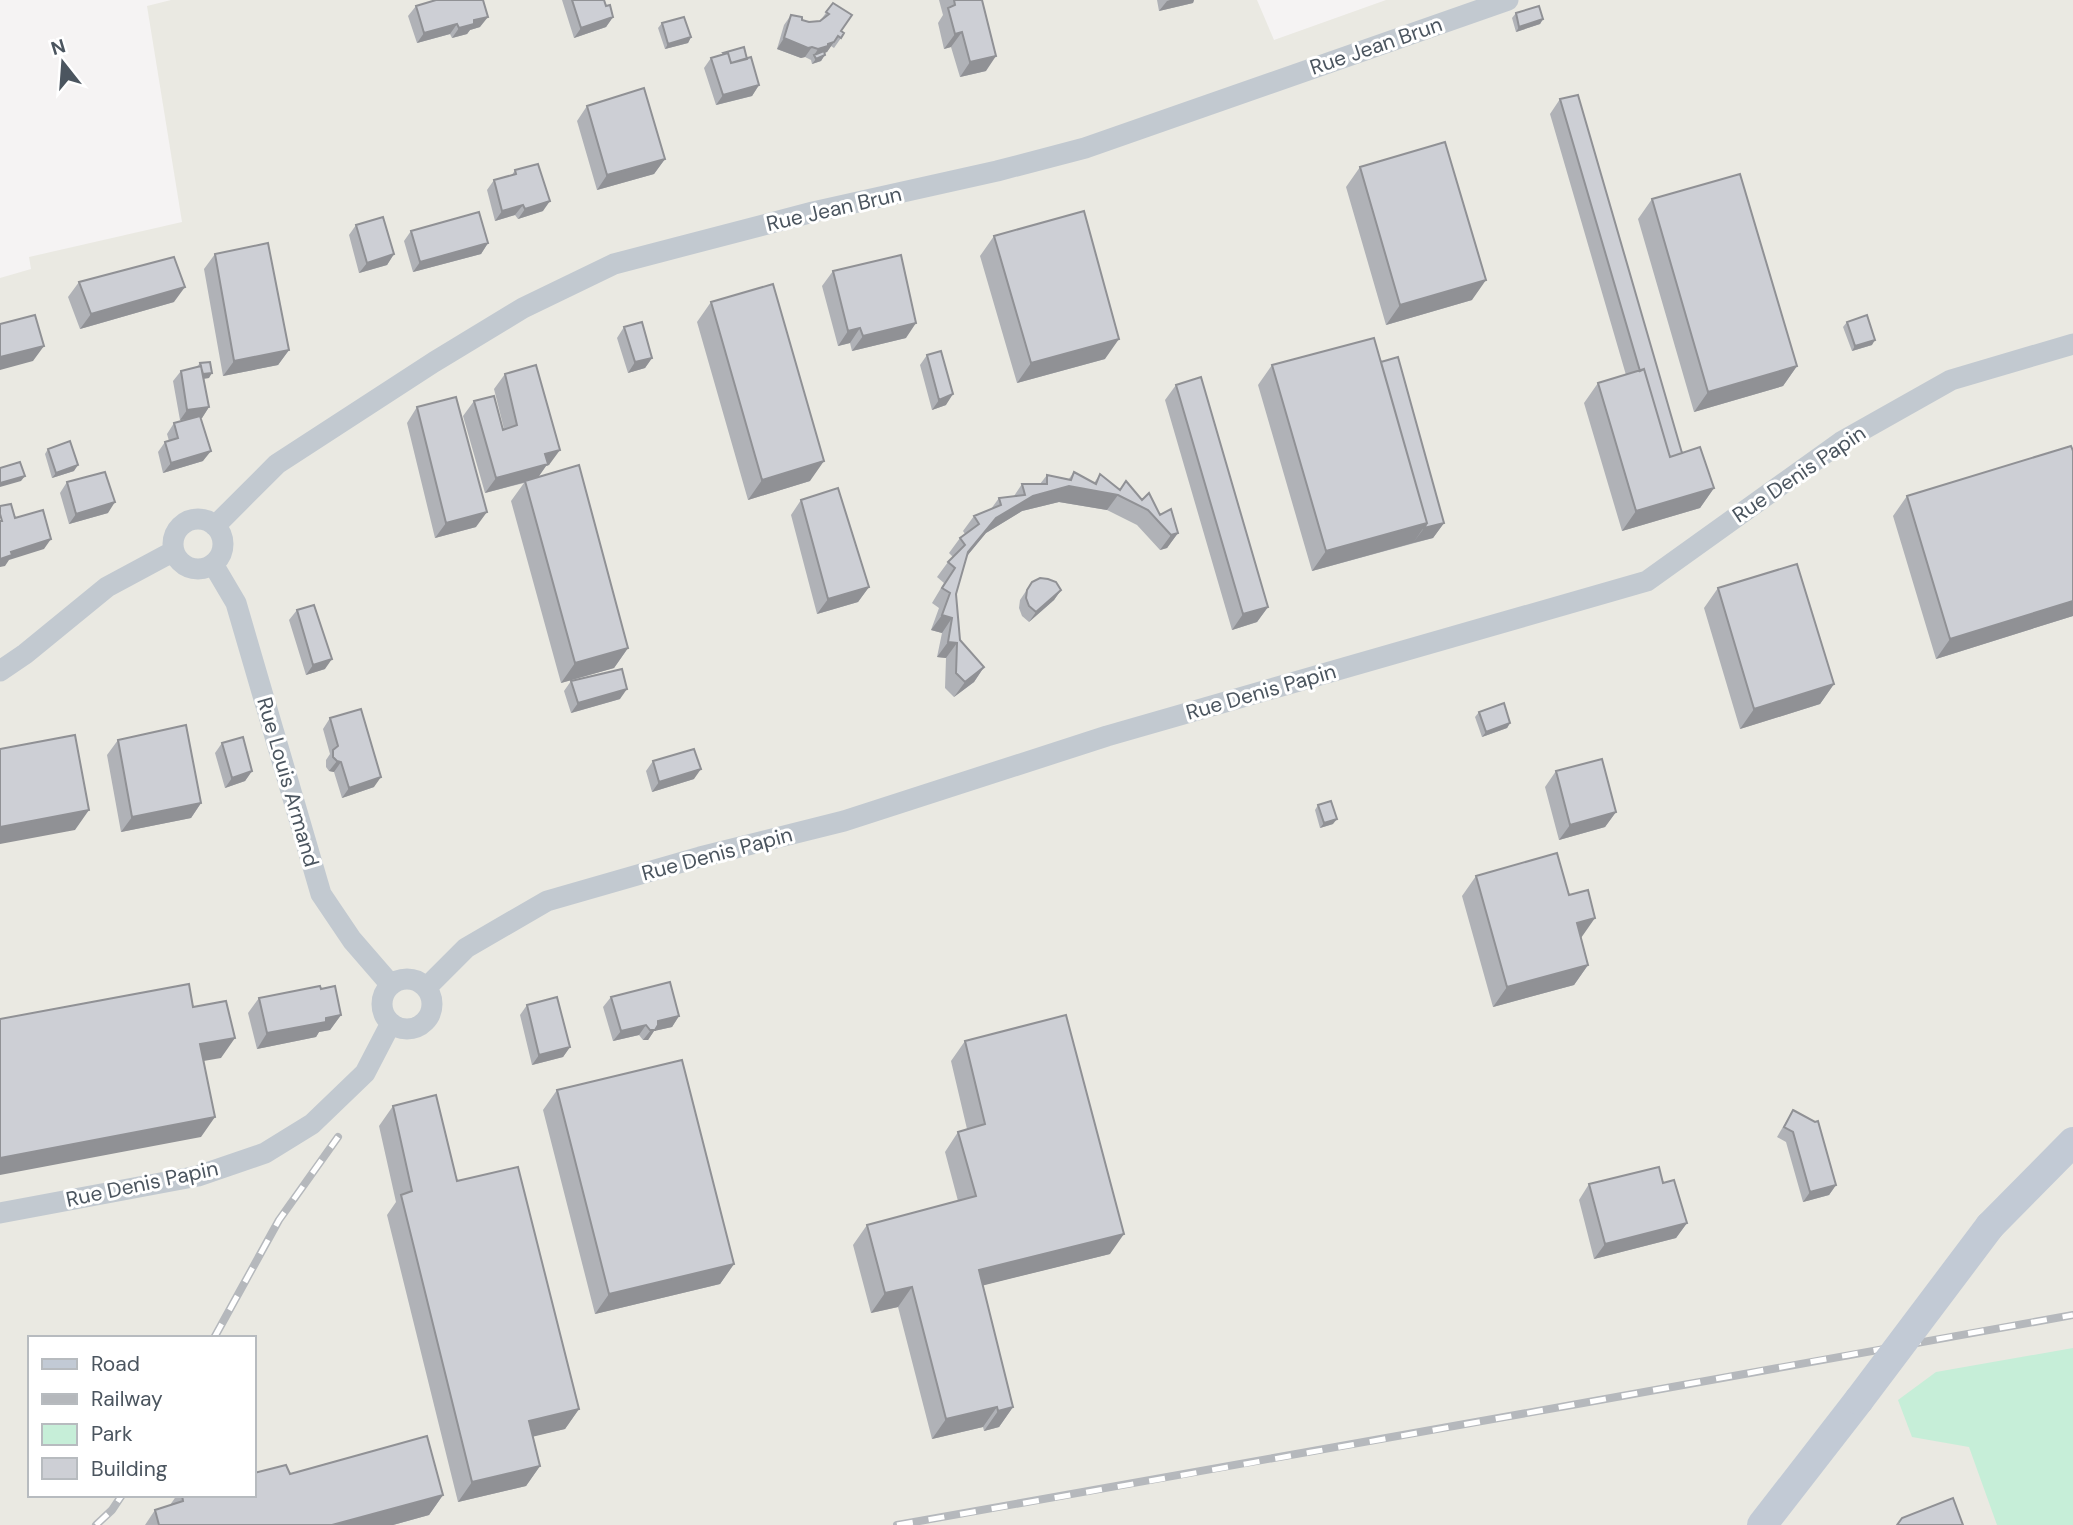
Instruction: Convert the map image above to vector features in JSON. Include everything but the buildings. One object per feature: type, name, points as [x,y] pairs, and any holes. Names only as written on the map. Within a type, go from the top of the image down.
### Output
[{"type":"main road","points":[[1762,1525],[1990,1226],[2073,1142]]},
{"type":"street","name":"Rue Jean Brun","points":[[215,526],[276,464],[523,308],[614,264],[813,212],[997,171],[1085,148],[1508,0]]},
{"type":"street","name":"Rue Denis Papin","points":[[426,988],[466,948],[547,901],[701,857],[844,821],[1107,736],[1647,581],[1842,442],[1951,380],[2073,344]]},
{"type":"street","points":[[201,520],[215,526],[223,541],[219,558],[214,564],[198,569],[190,568],[177,558],[174,551],[175,535],[185,523],[201,520]]},
{"type":"street","points":[[0,671],[25,654],[107,586],[174,551]]},
{"type":"street","name":"Rue Louis Armand","points":[[214,564],[236,603],[321,894],[352,940],[391,985]]},
{"type":"street","points":[[409,979],[418,981],[426,988],[432,1000],[432,1009],[424,1023],[409,1029],[391,1023],[383,1012],[382,1004],[383,996],[391,985],[409,979]]},
{"type":"street","name":"Rue Denis Papin","points":[[0,1213],[198,1176],[265,1153],[312,1124],[365,1073],[391,1023]]},
{"type":"shaded area","points":[[171,0],[1257,0],[1274,40],[1386,0],[2073,0],[2073,1525],[0,1525],[0,278],[31,269],[29,257],[182,222],[147,6]]},
{"type":"green space","points":[[2073,1348],[2073,1525],[1997,1525],[1969,1447],[1912,1437],[1898,1400],[1936,1372]]},
{"type":"railway","points":[[215,1336],[279,1220],[338,1137]]},
{"type":"railway","points":[[897,1525],[2073,1315]]},
{"type":"railway","points":[[96,1525],[121,1497]]}]
